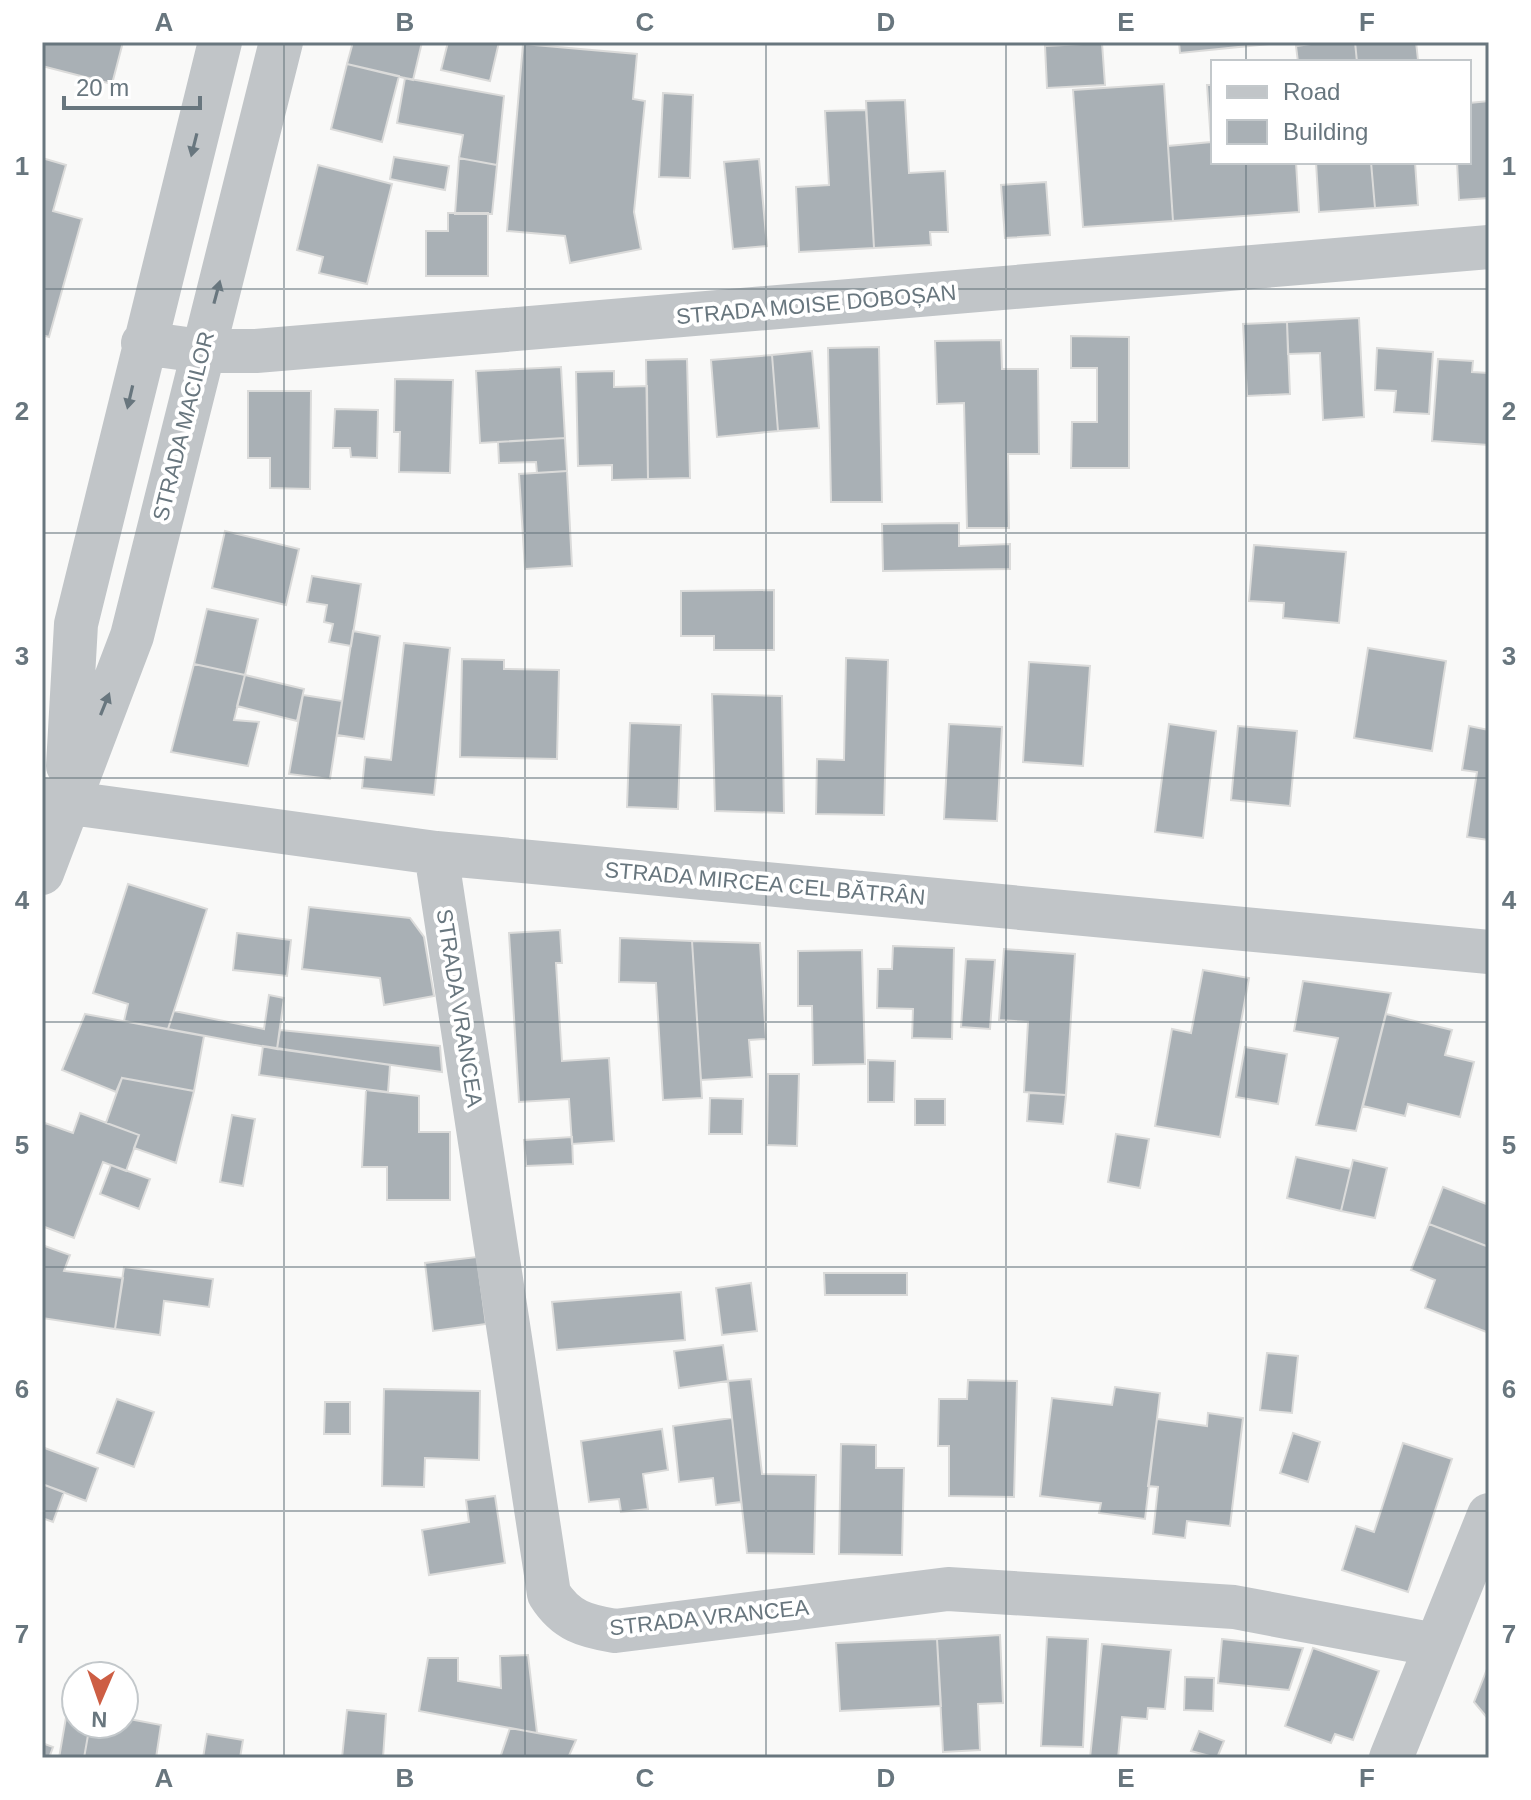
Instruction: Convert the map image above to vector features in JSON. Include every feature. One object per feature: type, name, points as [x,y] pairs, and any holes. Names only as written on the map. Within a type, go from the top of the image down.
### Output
[{"type":"street","name":"STRADA MACILOR","points":[[42,873],[76,624],[143,343],[220,42]]},
{"type":"street","name":"STRADA MACILOR","points":[[54,801],[132,636],[201,351],[281,42]]},
{"type":"street","name":"STRADA MOISE DOBOȘAN","points":[[143,343],[201,351],[256,351],[1489,247]]},
{"type":"street","name":"STRADA MIRCEA CEL BĂTRÂN","points":[[54,801],[436,853],[1489,952]]},
{"type":"street","name":"STRADA VRANCEA","points":[[436,853],[549,1594],[562,1614],[585,1626],[615,1631],[948,1589],[1234,1607],[1436,1645]]},
{"type":"street","points":[[1391,1758],[1489,1515]]},
{"type":"building","points":[[42,42],[123,42],[112,84],[42,66]]},
{"type":"building","points":[[353,42],[422,42],[413,80],[347,64]]},
{"type":"building","points":[[448,42],[499,42],[490,81],[441,70]]},
{"type":"building","points":[[1179,42],[1288,42],[1180,53]]},
{"type":"building","points":[[1355,42],[1357,60],[1298,60],[1296,46]]},
{"type":"building","points":[[1355,42],[1416,42],[1418,60],[1357,60]]},
{"type":"building","points":[[1102,43],[1105,85],[1047,88],[1045,46]]},
{"type":"building","points":[[523,44],[637,54],[633,99],[645,101],[634,212],[641,249],[570,263],[565,236],[507,231]]},
{"type":"building","points":[[347,64],[399,76],[382,142],[331,129]]},
{"type":"building","points":[[405,78],[504,96],[497,165],[459,158],[463,135],[397,123]]},
{"type":"building","points":[[1164,84],[1173,221],[1083,227],[1073,90]]},
{"type":"building","points":[[1207,85],[1211,85],[1211,142]]},
{"type":"building","points":[[663,93],[693,95],[690,178],[659,177]]},
{"type":"building","points":[[905,100],[909,173],[945,171],[948,232],[930,232],[931,245],[874,248],[866,101]]},
{"type":"building","points":[[1489,101],[1489,198],[1459,200],[1457,164],[1471,164],[1471,103]]},
{"type":"building","points":[[866,110],[874,248],[799,252],[796,187],[829,185],[825,111]]},
{"type":"building","points":[[1211,142],[1211,164],[1296,164],[1299,212],[1173,221],[1168,146]]},
{"type":"building","points":[[394,157],[449,166],[445,190],[390,179]]},
{"type":"building","points":[[42,158],[66,165],[53,211],[82,219],[49,337],[42,335]]},
{"type":"building","points":[[459,158],[497,165],[492,214],[455,214]]},
{"type":"building","points":[[759,159],[767,246],[733,249],[724,162]]},
{"type":"building","points":[[1316,164],[1371,164],[1375,208],[1319,212]]},
{"type":"building","points":[[1371,164],[1415,164],[1418,205],[1375,208]]},
{"type":"building","points":[[318,165],[392,184],[367,284],[319,273],[323,257],[297,250]]},
{"type":"building","points":[[1046,182],[1050,235],[1005,238],[1001,185]]},
{"type":"building","points":[[448,213],[488,213],[488,276],[426,276],[426,231],[448,231]]},
{"type":"building","points":[[1359,318],[1364,417],[1323,420],[1320,353],[1288,354],[1287,322]]},
{"type":"building","points":[[1287,322],[1290,394],[1247,396],[1243,324]]},
{"type":"building","points":[[1071,336],[1129,337],[1129,468],[1071,468],[1072,422],[1097,422],[1097,368],[1071,368]]},
{"type":"building","points":[[1001,340],[1002,369],[1038,369],[1039,454],[1008,454],[1009,528],[967,528],[964,403],[937,404],[935,341]]},
{"type":"building","points":[[879,347],[882,502],[831,502],[828,348]]},
{"type":"building","points":[[1377,348],[1433,352],[1429,414],[1394,412],[1396,391],[1375,390]]},
{"type":"building","points":[[812,351],[819,428],[778,431],[772,355]]},
{"type":"building","points":[[772,355],[778,431],[717,437],[711,360]]},
{"type":"building","points":[[687,359],[690,478],[648,479],[646,360]]},
{"type":"building","points":[[1438,359],[1473,361],[1472,372],[1489,373],[1489,445],[1432,441]]},
{"type":"building","points":[[561,367],[565,438],[480,443],[476,371]]},
{"type":"building","points":[[614,371],[614,387],[647,386],[648,479],[612,480],[612,465],[578,466],[576,372]]},
{"type":"building","points":[[395,379],[453,380],[450,473],[399,472],[400,432],[394,432]]},
{"type":"building","points":[[248,391],[311,391],[310,489],[270,488],[270,458],[248,458]]},
{"type":"building","points":[[335,409],[378,410],[377,458],[351,457],[350,448],[333,448]]},
{"type":"building","points":[[565,438],[567,471],[537,473],[536,462],[499,463],[498,442]]},
{"type":"building","points":[[567,471],[572,566],[525,569],[519,474]]},
{"type":"building","points":[[959,523],[959,546],[1010,544],[1010,569],[883,571],[882,524]]},
{"type":"building","points":[[225,531],[299,549],[286,605],[212,588]]},
{"type":"building","points":[[1254,545],[1346,552],[1339,623],[1283,618],[1284,603],[1249,601]]},
{"type":"building","points":[[312,576],[361,584],[351,646],[329,642],[333,624],[324,622],[327,605],[307,602]]},
{"type":"building","points":[[774,590],[774,650],[714,650],[714,636],[681,636],[681,591]]},
{"type":"building","points":[[207,609],[258,619],[245,675],[194,664]]},
{"type":"building","points":[[353,631],[380,636],[364,739],[337,735]]},
{"type":"building","points":[[404,643],[450,648],[434,795],[362,788],[365,757],[391,760]]},
{"type":"building","points":[[1368,648],[1446,661],[1432,751],[1354,738]]},
{"type":"building","points":[[846,658],[888,660],[884,815],[816,814],[817,759],[844,760]]},
{"type":"building","points":[[462,659],[504,660],[504,669],[559,670],[557,759],[460,757]]},
{"type":"building","points":[[1029,662],[1090,666],[1083,766],[1023,762]]},
{"type":"building","points":[[194,664],[245,675],[234,720],[259,722],[248,766],[171,752]]},
{"type":"building","points":[[245,675],[304,689],[297,721],[237,706]]},
{"type":"building","points":[[712,694],[782,696],[784,813],[715,811]]},
{"type":"building","points":[[303,695],[342,701],[330,779],[289,774]]},
{"type":"building","points":[[630,723],[681,725],[678,809],[627,807]]},
{"type":"building","points":[[949,724],[1002,727],[997,821],[944,819]]},
{"type":"building","points":[[1169,724],[1216,731],[1203,838],[1155,832]]},
{"type":"building","points":[[1238,726],[1297,731],[1290,806],[1231,800]]},
{"type":"building","points":[[1469,726],[1489,730],[1489,840],[1467,837],[1477,772],[1462,770]]},
{"type":"building","points":[[128,884],[207,909],[168,1029],[124,1021],[128,1004],[93,993]]},
{"type":"building","points":[[309,907],[410,918],[424,937],[434,996],[384,1005],[380,978],[302,969]]},
{"type":"building","points":[[560,930],[562,963],[556,963],[562,1061],[609,1058],[614,1141],[572,1144],[569,1099],[519,1102],[509,933]]},
{"type":"building","points":[[237,933],[291,940],[287,976],[233,970]]},
{"type":"building","points":[[620,938],[692,941],[702,1098],[663,1100],[656,983],[619,982]]},
{"type":"building","points":[[692,941],[760,943],[766,1039],[749,1040],[752,1077],[701,1080]]},
{"type":"building","points":[[893,946],[954,948],[952,1039],[912,1038],[913,1009],[877,1008],[878,969],[892,969]]},
{"type":"building","points":[[1004,949],[1075,954],[1066,1095],[1024,1092],[1028,1022],[999,1020]]},
{"type":"building","points":[[862,950],[865,1064],[813,1065],[812,1006],[798,1006],[798,951]]},
{"type":"building","points":[[966,959],[995,960],[990,1029],[961,1027]]},
{"type":"building","points":[[1203,970],[1249,978],[1220,1137],[1155,1126],[1172,1029],[1191,1033]]},
{"type":"building","points":[[1303,981],[1391,993],[1356,1131],[1316,1125],[1338,1038],[1294,1031]]},
{"type":"building","points":[[269,995],[284,998],[277,1049],[168,1029],[174,1011],[264,1029]]},
{"type":"building","points":[[85,1014],[204,1036],[194,1091],[122,1078],[116,1092],[62,1070]]},
{"type":"building","points":[[1386,1014],[1452,1030],[1445,1055],[1474,1062],[1460,1117],[1408,1104],[1405,1116],[1363,1106]]},
{"type":"building","points":[[280,1030],[440,1046],[442,1072],[277,1049]]},
{"type":"building","points":[[263,1046],[390,1065],[388,1092],[259,1075]]},
{"type":"building","points":[[1245,1047],[1287,1054],[1278,1104],[1236,1097]]},
{"type":"building","points":[[868,1060],[895,1061],[894,1102],[868,1102]]},
{"type":"building","points":[[768,1074],[799,1074],[797,1146],[767,1145]]},
{"type":"building","points":[[122,1078],[194,1091],[176,1163],[134,1148],[139,1135],[106,1123]]},
{"type":"building","points":[[366,1090],[419,1096],[419,1132],[450,1132],[450,1200],[387,1200],[387,1167],[362,1167]]},
{"type":"building","points":[[1029,1093],[1066,1095],[1063,1124],[1027,1121]]},
{"type":"building","points":[[710,1098],[743,1099],[742,1134],[709,1134]]},
{"type":"building","points":[[915,1099],[945,1099],[945,1125],[915,1125]]},
{"type":"building","points":[[80,1113],[139,1135],[126,1171],[103,1162],[74,1238],[42,1226],[42,1131],[45,1123],[73,1133]]},
{"type":"building","points":[[232,1115],[255,1119],[243,1186],[220,1182]]},
{"type":"building","points":[[1116,1134],[1149,1139],[1140,1188],[1108,1182]]},
{"type":"building","points":[[572,1137],[573,1164],[526,1166],[524,1140]]},
{"type":"building","points":[[1296,1157],[1351,1169],[1341,1211],[1287,1198]]},
{"type":"building","points":[[1353,1160],[1387,1168],[1375,1218],[1341,1211]]},
{"type":"building","points":[[111,1165],[150,1179],[139,1209],[100,1194]]},
{"type":"building","points":[[1443,1187],[1489,1205],[1489,1247],[1429,1224]]},
{"type":"building","points":[[1429,1224],[1489,1247],[1489,1333],[1425,1308],[1435,1280],[1411,1270]]},
{"type":"building","points":[[42,1245],[70,1255],[64,1271],[123,1278],[115,1329],[42,1318]]},
{"type":"building","points":[[477,1257],[486,1324],[433,1331],[425,1263]]},
{"type":"building","points":[[124,1267],[213,1279],[209,1307],[164,1301],[160,1335],[115,1329]]},
{"type":"building","points":[[824,1273],[907,1273],[907,1295],[825,1295]]},
{"type":"building","points":[[751,1283],[757,1331],[722,1335],[716,1288]]},
{"type":"building","points":[[681,1292],[685,1340],[557,1350],[552,1302]]},
{"type":"building","points":[[723,1345],[728,1381],[679,1388],[674,1351]]},
{"type":"building","points":[[1267,1353],[1298,1356],[1292,1413],[1260,1410]]},
{"type":"building","points":[[751,1379],[762,1474],[816,1475],[814,1554],[747,1553],[728,1381]]},
{"type":"building","points":[[968,1380],[1017,1381],[1014,1497],[949,1496],[949,1446],[938,1446],[939,1399],[967,1399]]},
{"type":"building","points":[[1115,1387],[1160,1393],[1145,1519],[1099,1513],[1101,1503],[1040,1496],[1052,1398],[1112,1405]]},
{"type":"building","points":[[384,1389],[480,1391],[479,1460],[425,1458],[424,1487],[382,1486]]},
{"type":"building","points":[[117,1399],[154,1412],[134,1467],[97,1453]]},
{"type":"building","points":[[325,1402],[350,1402],[350,1434],[324,1434]]},
{"type":"building","points":[[1208,1413],[1243,1418],[1230,1526],[1187,1521],[1185,1538],[1153,1534],[1158,1487],[1148,1486],[1157,1419],[1207,1426]]},
{"type":"building","points":[[732,1418],[741,1502],[716,1505],[713,1478],[679,1482],[673,1426]]},
{"type":"building","points":[[662,1429],[668,1470],[643,1474],[648,1509],[621,1512],[619,1499],[589,1502],[581,1441]]},
{"type":"building","points":[[1293,1433],[1320,1442],[1308,1482],[1280,1473]]},
{"type":"building","points":[[1403,1443],[1452,1459],[1408,1592],[1342,1570],[1356,1526],[1374,1532]]},
{"type":"building","points":[[841,1444],[876,1445],[876,1468],[904,1468],[902,1555],[839,1554]]},
{"type":"building","points":[[42,1447],[98,1468],[86,1501],[42,1484]]},
{"type":"building","points":[[42,1484],[64,1492],[53,1522],[42,1518]]},
{"type":"building","points":[[495,1496],[505,1563],[429,1575],[422,1530],[469,1522],[466,1500]]},
{"type":"building","points":[[1000,1635],[1003,1703],[978,1704],[980,1750],[943,1752],[937,1639]]},
{"type":"building","points":[[1047,1637],[1088,1639],[1083,1747],[1041,1746]]},
{"type":"building","points":[[937,1639],[941,1706],[840,1711],[836,1643]]},
{"type":"building","points":[[1222,1639],[1303,1648],[1289,1690],[1218,1683]]},
{"type":"building","points":[[1102,1644],[1171,1650],[1165,1709],[1148,1708],[1147,1719],[1122,1717],[1118,1758],[1090,1758]]},
{"type":"building","points":[[1313,1648],[1379,1671],[1353,1740],[1335,1734],[1331,1743],[1285,1726]]},
{"type":"building","points":[[528,1655],[537,1733],[419,1711],[428,1658],[458,1658],[458,1681],[501,1688],[500,1656]]},
{"type":"building","points":[[1489,1664],[1489,1720],[1474,1702]]},
{"type":"building","points":[[1185,1677],[1214,1678],[1213,1711],[1184,1710]]},
{"type":"building","points":[[347,1710],[386,1714],[383,1758],[342,1758]]},
{"type":"building","points":[[140,1721],[161,1725],[156,1758],[84,1758],[87,1740],[140,1740]]},
{"type":"building","points":[[510,1728],[576,1740],[568,1758],[500,1758]]},
{"type":"building","points":[[1199,1731],[1224,1741],[1217,1758],[1191,1751]]},
{"type":"building","points":[[207,1734],[243,1740],[240,1758],[203,1758]]},
{"type":"building","points":[[62,1740],[87,1740],[84,1758],[59,1758]]},
{"type":"building","points":[[42,1743],[53,1747],[49,1758],[42,1758]]}]
